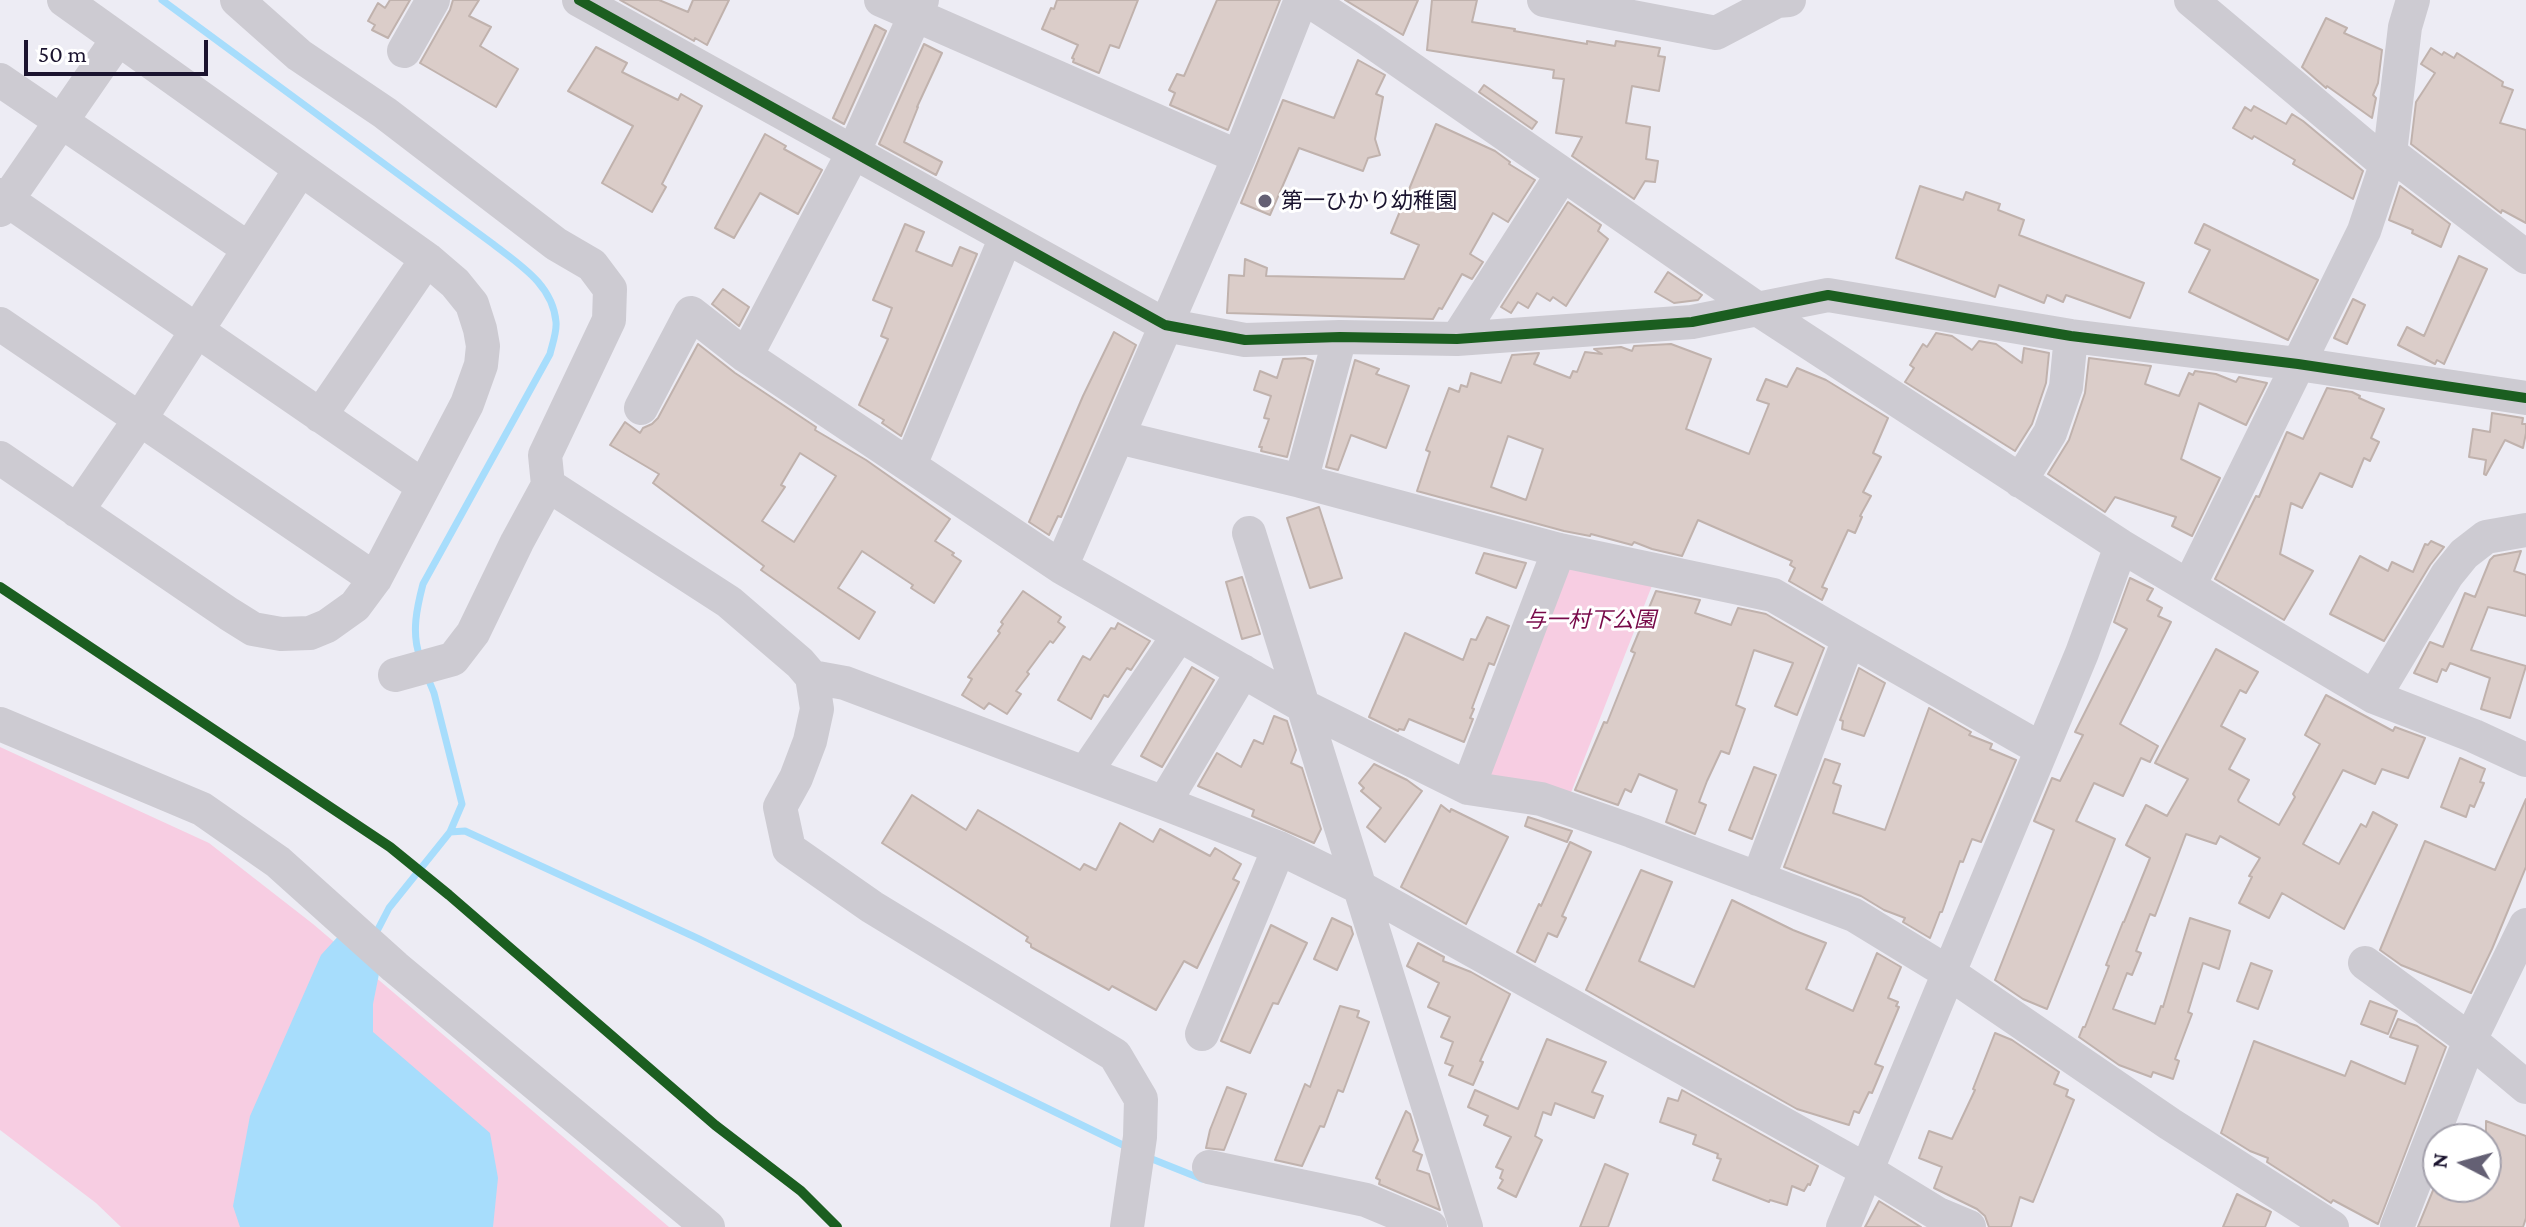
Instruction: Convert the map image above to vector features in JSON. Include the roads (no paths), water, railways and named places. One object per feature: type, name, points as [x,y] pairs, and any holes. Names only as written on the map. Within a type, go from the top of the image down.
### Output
[{"type":"street","points":[[0,458],[253,629],[281,634],[310,633],[327,626],[355,606],[375,579],[467,404],[481,365],[483,346],[472,304],[455,283],[427,259],[64,0]]},
{"type":"street","points":[[237,0],[299,55],[385,113],[556,244],[592,265],[610,289],[609,320],[545,455],[548,485],[473,633],[453,659],[395,675]]},
{"type":"street","points":[[404,51],[433,0]]},
{"type":"street","points":[[579,0],[613,8],[853,153],[1165,325],[1245,340],[1340,337],[1457,339],[1692,322],[1828,295],[2071,336],[2298,364],[2526,398]]},
{"type":"street","points":[[881,0],[919,8],[1239,157]]},
{"type":"street","points":[[1061,567],[1239,157],[1301,0]]},
{"type":"street","points":[[1308,0],[1759,310],[2121,546],[2374,697],[2526,760]]},
{"type":"street","points":[[1544,0],[1716,33],[1777,1],[1789,0]]},
{"type":"street","points":[[2191,0],[2388,158],[2526,257]]},
{"type":"street","points":[[2189,586],[2364,231],[2388,158],[2405,27],[2413,0]]},
{"type":"street","points":[[746,356],[853,153],[919,8]]},
{"type":"street","points":[[118,39],[2,202],[196,329],[423,486]]},
{"type":"street","points":[[0,80],[249,249]]},
{"type":"street","points":[[77,511],[153,428],[196,329],[300,170]]},
{"type":"street","points":[[1457,339],[1562,175]]},
{"type":"street","points":[[910,465],[1006,237]]},
{"type":"street","points":[[320,416],[427,259]]},
{"type":"street","points":[[641,408],[691,313],[746,356],[1061,567],[1305,707],[1468,788],[1541,799],[1854,915],[1949,973],[2170,1124],[2332,1227]]},
{"type":"street","points":[[0,324],[375,579]]},
{"type":"street","points":[[2020,481],[2050,433],[2066,387],[2071,336]]},
{"type":"street","points":[[1301,481],[1340,337]]},
{"type":"street","points":[[1118,437],[1301,481],[1559,550],[1773,595],[2041,749]]},
{"type":"street","points":[[548,485],[729,602],[812,677],[817,709],[810,741],[796,778],[780,807],[789,849],[872,907],[1115,1055],[1141,1099],[1140,1137],[1127,1227]]},
{"type":"street","points":[[2374,697],[2447,575],[2464,554],[2486,537],[2526,530]]},
{"type":"street","points":[[1249,533],[1466,1227]]},
{"type":"street","points":[[1843,1227],[2082,653],[2121,546]]},
{"type":"street","points":[[1468,788],[1559,550]]},
{"type":"street","points":[[1085,773],[1179,635]]},
{"type":"street","points":[[1758,879],[1849,639]]},
{"type":"street","points":[[1164,803],[1243,671]]},
{"type":"street","points":[[812,677],[845,683],[1279,848],[1361,888],[1866,1170],[1938,1214],[1969,1227]]},
{"type":"street","points":[[0,724],[202,809],[278,862],[357,934],[708,1227]]},
{"type":"street","points":[[1202,1034],[1279,848]]},
{"type":"street","points":[[2397,1227],[2470,1040],[2526,925]]},
{"type":"street","points":[[2365,963],[2470,1040],[2526,1087]]},
{"type":"street","points":[[1209,1167],[1366,1200],[1430,1227]]},
{"type":"water","points":[[342,932],[380,969],[373,1004],[373,1032],[490,1133],[498,1178],[493,1227],[240,1227],[233,1206],[250,1116],[321,955]]},
{"type":"waterway","points":[[162,0],[514,260],[534,277],[554,309],[556,326],[550,354],[423,584],[415,629],[420,657]]},
{"type":"waterway","points":[[375,935],[389,908],[450,832],[462,804],[427,676]]},
{"type":"waterway","points":[[450,832],[465,831],[697,938],[1129,1148]]},
{"type":"waterway","points":[[1147,1157],[1202,1179]]},
{"type":"place","name":"第一ひかり幼稚園","points":[[1265,201]]},
{"type":"park label","name":"与一村下公園","points":[[1590,620]]}]
